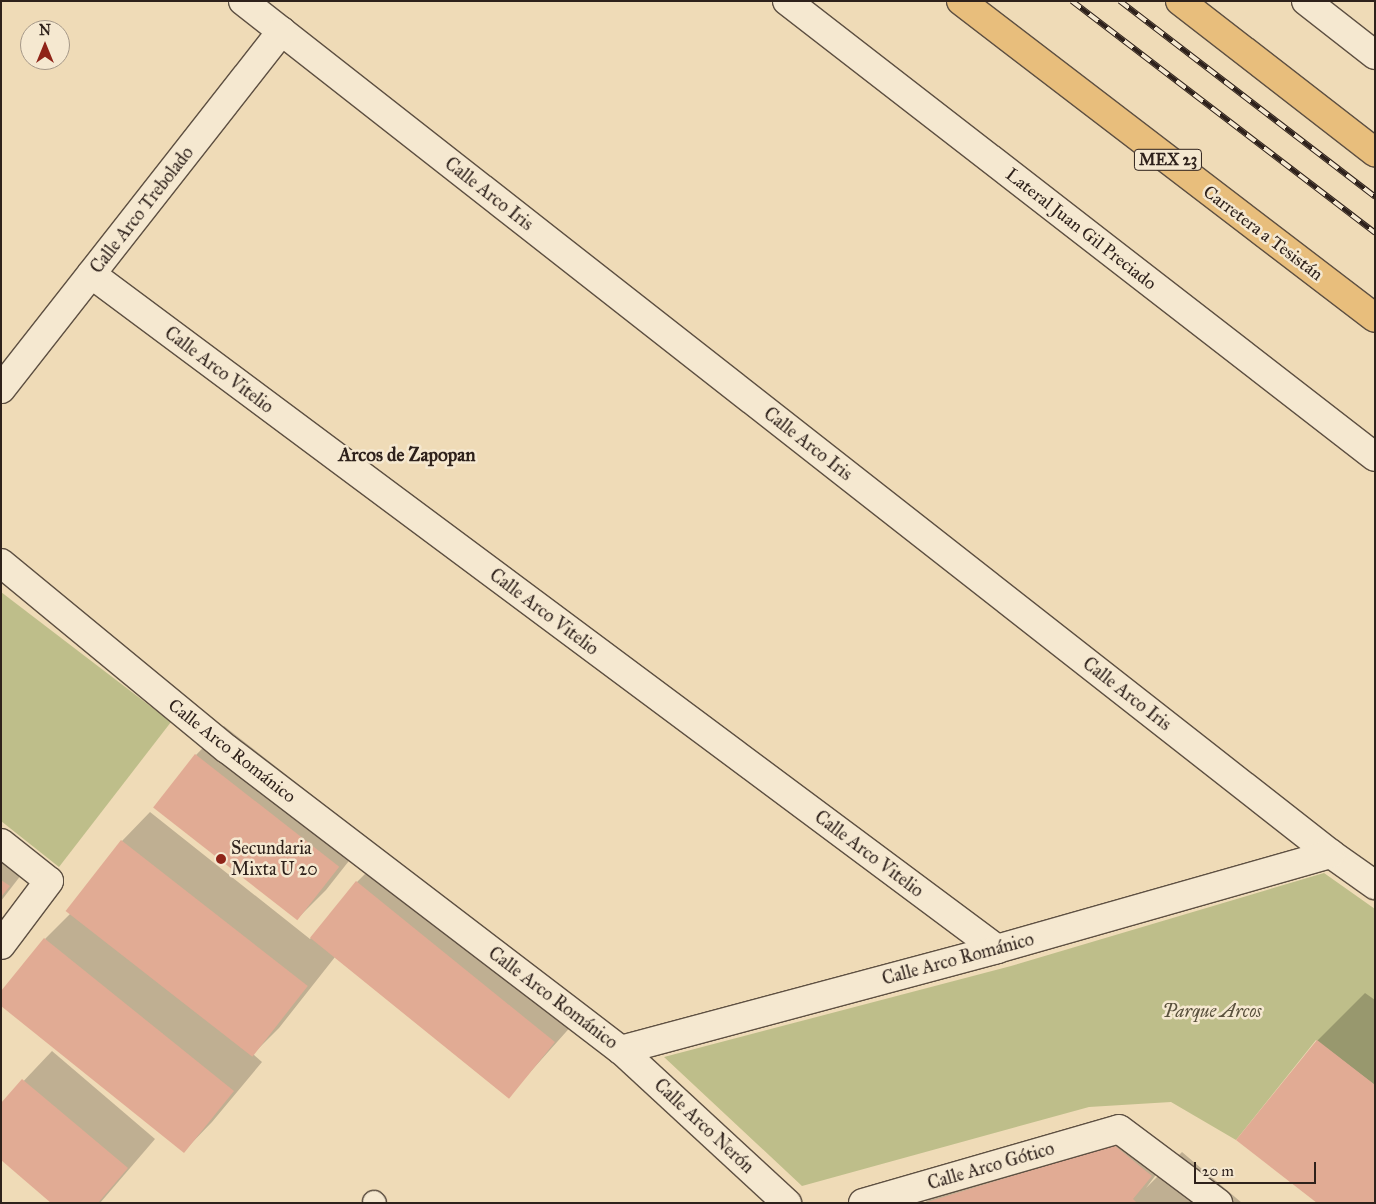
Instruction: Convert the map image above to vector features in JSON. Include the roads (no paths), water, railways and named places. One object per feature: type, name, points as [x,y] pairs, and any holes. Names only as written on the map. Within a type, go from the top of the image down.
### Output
[{"type":"main road","name":"Carretera a Tesistán","points":[[961,1],[1375,318]]},
{"type":"main road","points":[[1180,1],[1375,152]]},
{"type":"street","name":"Calle Arco Iris","points":[[243,1],[1331,854],[1375,885]]},
{"type":"street","name":"Lateral Juan Gil Preciado","points":[[787,1],[1375,457]]},
{"type":"street","points":[[1313,4],[1375,55]]},
{"type":"street","name":"Calle Arco Trebolado","points":[[1,389],[282,31]]},
{"type":"street","name":"Calle Arco Vitelio","points":[[91,274],[997,949]]},
{"type":"street","name":"Calle Arco Románico","points":[[1,563],[227,749],[621,1050],[997,949],[1331,854]]},
{"type":"street","points":[[1,843],[49,881],[1,945]]},
{"type":"street","name":"Calle Arco Nerón","points":[[621,1050],[787,1203]]},
{"type":"street","name":"Calle Arco Gótico","points":[[863,1203],[1119,1129],[1218,1203]]},
{"type":"railway","points":[[1072,1],[1375,233]]},
{"type":"railway","points":[[1120,1],[1375,197]]},
{"type":"place","name":"Secundaria Mixta U 20","points":[[221,859]]},
{"type":"district","name":"Arcos de Zapopan","points":[[407,455]]},
{"type":"park label","name":"Parque Arcos","points":[[1212,1011]]}]
